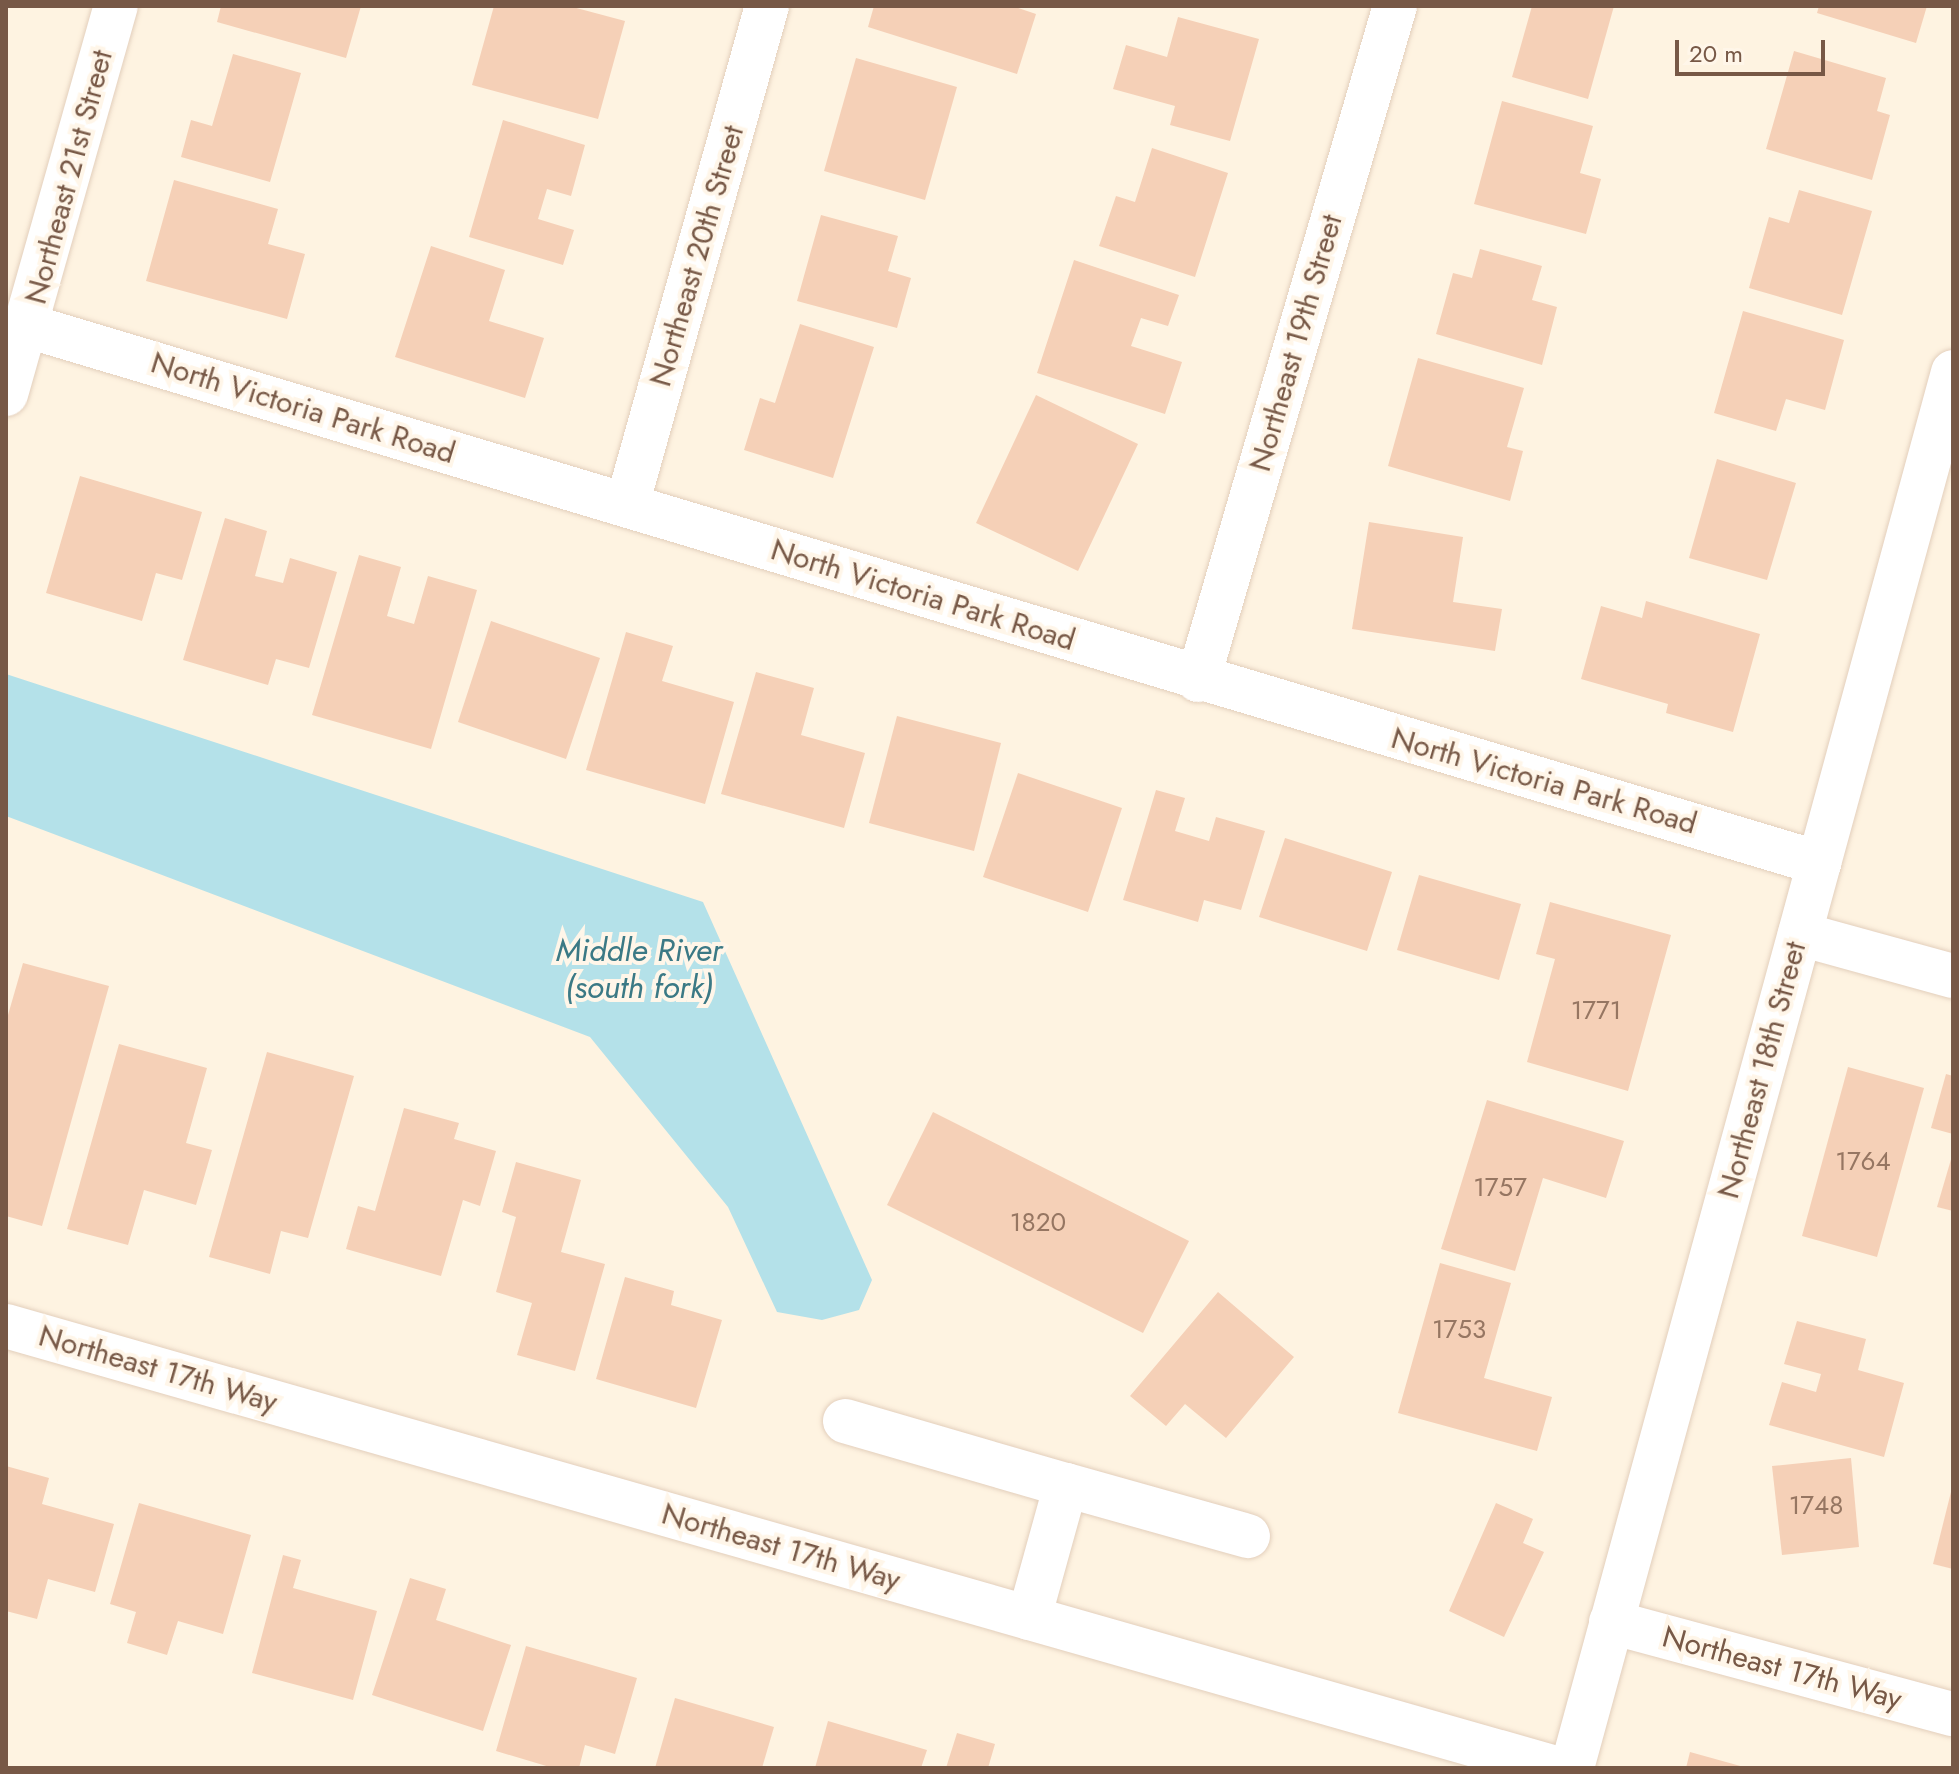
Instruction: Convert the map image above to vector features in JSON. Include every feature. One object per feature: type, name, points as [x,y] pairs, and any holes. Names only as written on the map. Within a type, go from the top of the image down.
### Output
[{"type":"street","name":"Northeast 21st Street","points":[[6,394],[28,326],[116,6]]},
{"type":"street","name":"Northeast 20th Street","points":[[627,505],[767,6]]},
{"type":"street","name":"Northeast 19th Street","points":[[1198,680],[1395,6]]},
{"type":"street","name":"North Victoria Park Road","points":[[28,326],[1198,680],[1819,863]]},
{"type":"street","name":"Northeast 18th Street","points":[[1572,1768],[1953,372]]},
{"type":"street","points":[[1800,934],[1953,976]]},
{"type":"street","name":"Northeast 17th Way","points":[[6,1326],[1556,1768]]},
{"type":"street","points":[[845,1421],[1248,1536]]},
{"type":"street","points":[[1029,1618],[1066,1485]]},
{"type":"street","name":"Northeast 17th Way","points":[[1611,1622],[1953,1714]]},
{"type":"water","name":"Middle River (south fork)","points":[[6,674],[703,902],[872,1280],[859,1310],[822,1320],[777,1312],[728,1207],[590,1037],[6,816]]},
{"type":"building","points":[[221,6],[361,6],[346,58],[217,22]]},
{"type":"building","points":[[494,6],[569,6],[625,21],[598,119],[472,85]]},
{"type":"building","points":[[874,6],[1012,6],[1036,14],[1017,74],[868,27]]},
{"type":"building","points":[[1532,6],[1614,6],[1588,99],[1512,77]]},
{"type":"building","points":[[1819,6],[1927,6],[1916,43],[1817,13]]},
{"type":"building","points":[[1178,17],[1259,39],[1230,141],[1170,125],[1175,106],[1113,89],[1126,45],[1167,57]]},
{"type":"building","points":[[1794,51],[1886,78],[1877,111],[1890,115],[1872,180],[1766,149]]},
{"type":"building","points":[[233,54],[301,73],[270,182],[181,157],[191,120],[212,126]]},
{"type":"building","points":[[856,58],[957,87],[925,200],[824,171]]},
{"type":"building","points":[[1502,101],[1593,126],[1580,173],[1601,179],[1586,234],[1474,204]]},
{"type":"building","points":[[503,120],[585,145],[571,196],[547,189],[538,219],[574,230],[563,265],[469,237]]},
{"type":"building","points":[[1152,148],[1228,173],[1195,277],[1099,246],[1116,196],[1135,202]]},
{"type":"building","points":[[174,180],[278,209],[268,244],[305,254],[287,319],[146,281]]},
{"type":"building","points":[[1799,190],[1872,211],[1842,315],[1749,288],[1769,217],[1789,223]]},
{"type":"building","points":[[821,215],[898,236],[888,271],[911,278],[897,328],[797,301]]},
{"type":"building","points":[[431,246],[505,270],[489,321],[544,338],[525,398],[395,357]]},
{"type":"building","points":[[1480,249],[1542,266],[1532,300],[1557,307],[1542,365],[1436,334],[1453,273],[1472,278]]},
{"type":"building","points":[[1074,260],[1179,295],[1168,326],[1141,318],[1131,346],[1182,362],[1165,414],[1037,373]]},
{"type":"building","points":[[1743,311],[1844,340],[1825,410],[1786,399],[1776,431],[1714,413]]},
{"type":"building","points":[[800,324],[874,347],[833,478],[744,450],[760,398],[775,403]]},
{"type":"building","points":[[1418,358],[1524,388],[1507,447],[1523,451],[1510,501],[1388,466]]},
{"type":"building","points":[[1036,395],[1138,444],[1078,571],[976,523]]},
{"type":"building","points":[[1717,459],[1796,483],[1767,580],[1689,558]]},
{"type":"building","points":[[80,476],[202,512],[182,580],[156,573],[142,621],[46,593]]},
{"type":"building","points":[[225,518],[267,531],[255,576],[283,583],[290,558],[337,572],[309,668],[276,659],[268,685],[183,660]]},
{"type":"building","points":[[1369,522],[1463,537],[1453,602],[1502,609],[1495,651],[1352,629]]},
{"type":"building","points":[[359,555],[401,567],[387,616],[414,624],[428,576],[477,590],[431,749],[312,715]]},
{"type":"building","points":[[1646,601],[1760,634],[1733,732],[1666,713],[1668,704],[1581,679],[1601,606],[1642,618]]},
{"type":"building","points":[[491,621],[600,658],[566,759],[458,722]]},
{"type":"building","points":[[626,632],[673,646],[662,681],[734,702],[705,804],[586,770]]},
{"type":"building","points":[[756,672],[814,688],[801,735],[865,753],[844,828],[721,794]]},
{"type":"building","points":[[897,716],[1001,743],[974,851],[869,823]]},
{"type":"building","points":[[1018,773],[1122,808],[1088,912],[983,877]]},
{"type":"building","points":[[1156,790],[1185,798],[1175,831],[1209,841],[1216,817],[1265,831],[1241,910],[1204,900],[1198,922],[1123,900]]},
{"type":"building","points":[[1285,838],[1392,872],[1367,951],[1259,917]]},
{"type":"building","points":[[1419,875],[1521,904],[1499,980],[1397,950]]},
{"type":"building","points":[[1550,902],[1671,935],[1628,1091],[1527,1062],[1555,959],[1536,954]]},
{"type":"building","points":[[23,963],[109,986],[42,1226],[6,1216],[6,1022]]},
{"type":"building","points":[[119,1044],[207,1068],[186,1143],[212,1150],[196,1205],[144,1190],[128,1245],[67,1229]]},
{"type":"building","points":[[267,1052],[354,1076],[308,1238],[281,1231],[270,1274],[209,1257]]},
{"type":"building","points":[[1848,1067],[1924,1088],[1877,1257],[1802,1236]]},
{"type":"building","points":[[1946,1074],[1953,1076],[1953,1134],[1931,1128]]},
{"type":"building","points":[[1487,1100],[1624,1141],[1606,1198],[1543,1178],[1515,1271],[1441,1249]]},
{"type":"building","points":[[404,1108],[459,1123],[454,1139],[496,1151],[480,1206],[463,1200],[441,1276],[346,1249],[358,1206],[375,1211]]},
{"type":"building","points":[[933,1112],[1189,1241],[1143,1333],[887,1205]]},
{"type":"building","points":[[1953,1156],[1953,1211],[1937,1207]]},
{"type":"building","points":[[516,1162],[581,1180],[561,1252],[605,1264],[575,1371],[517,1355],[532,1303],[496,1292],[516,1217],[502,1212]]},
{"type":"building","points":[[1440,1263],[1511,1283],[1484,1378],[1552,1397],[1537,1451],[1398,1413]]},
{"type":"building","points":[[625,1277],[674,1291],[671,1305],[722,1320],[696,1408],[596,1379]]},
{"type":"building","points":[[1218,1292],[1294,1357],[1226,1438],[1185,1404],[1166,1426],[1130,1396]]},
{"type":"building","points":[[1797,1321],[1866,1339],[1858,1370],[1904,1383],[1884,1457],[1769,1425],[1782,1382],[1816,1392],[1821,1374],[1784,1364]]},
{"type":"building","points":[[1851,1458],[1859,1547],[1782,1555],[1772,1466]]},
{"type":"building","points":[[6,1466],[49,1478],[42,1504],[114,1524],[95,1592],[48,1579],[37,1619],[6,1611]]},
{"type":"building","points":[[1953,1488],[1953,1569],[1933,1564]]},
{"type":"building","points":[[139,1503],[251,1535],[223,1634],[178,1621],[167,1655],[127,1643],[136,1612],[110,1604]]},
{"type":"building","points":[[1496,1503],[1533,1519],[1523,1543],[1544,1552],[1504,1637],[1449,1611]]},
{"type":"building","points":[[283,1555],[301,1560],[293,1588],[377,1611],[353,1700],[252,1673]]},
{"type":"building","points":[[410,1578],[446,1589],[436,1620],[511,1645],[483,1731],[372,1695]]},
{"type":"building","points":[[526,1646],[637,1678],[615,1754],[585,1745],[579,1768],[553,1768],[496,1751]]},
{"type":"building","points":[[675,1698],[774,1727],[762,1768],[655,1768]]},
{"type":"building","points":[[828,1721],[927,1750],[921,1768],[815,1768]]},
{"type":"building","points":[[957,1733],[995,1744],[988,1768],[946,1768]]},
{"type":"building","points":[[1690,1752],[1744,1767],[1686,1768]]}]
